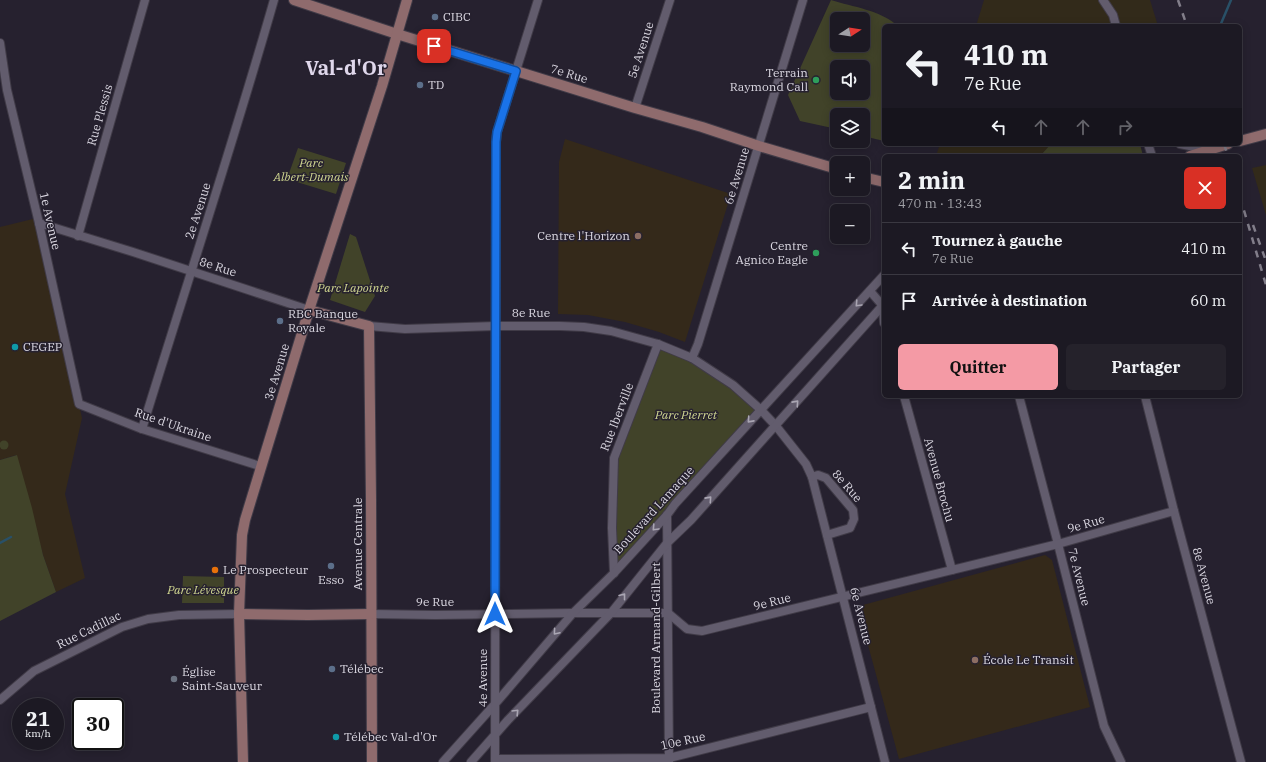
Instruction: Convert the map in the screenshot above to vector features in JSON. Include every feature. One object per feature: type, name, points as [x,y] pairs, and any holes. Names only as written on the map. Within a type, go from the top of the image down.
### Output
[{"type":"main road","name":"7e Rue","points":[[294,0],[397,34],[635,108],[702,126],[759,146],[830,167]]},
{"type":"main road","name":"3e Avenue","points":[[243,762],[239,614],[242,535],[245,520],[260,466],[377,100],[407,0]]},
{"type":"main road","points":[[1242,140],[1266,134]]},
{"type":"main road","points":[[1197,154],[1222,146]]},
{"type":"main road","points":[[870,179],[882,182]]},
{"type":"main road","name":"8e Rue","points":[[309,310],[369,326]]},
{"type":"main road","name":"Avenue Centrale","points":[[369,326],[372,762]]},
{"type":"main road","name":"Rue Cadillac","points":[[239,614],[371,614]]},
{"type":"street","name":"Rue Plessis","points":[[78,236],[145,0]]},
{"type":"street","name":"2e Avenue","points":[[142,429],[190,272],[228,156],[274,0]]},
{"type":"street","name":"4e Avenue","points":[[495,761],[496,142],[497,132],[538,0]]},
{"type":"street","name":"5e Avenue","points":[[635,108],[670,0]]},
{"type":"street","name":"6e Avenue","points":[[692,358],[698,344],[804,0]]},
{"type":"street","points":[[1103,0],[1113,15],[1115,24]]},
{"type":"street","name":"1e Avenue","points":[[0,43],[9,96],[39,223],[78,404]]},
{"type":"street","points":[[1190,146],[1210,150]]},
{"type":"street","name":"8e Rue","points":[[39,223],[133,252],[309,310]]},
{"type":"street","name":"Boulevard Lamaque","points":[[443,762],[573,613],[614,573],[760,409],[882,277]]},
{"type":"street","points":[[870,291],[882,304]]},
{"type":"street","points":[[471,762],[508,720],[611,613],[667,543],[691,520],[882,306]]},
{"type":"street","name":"8e Rue","points":[[369,326],[405,329],[496,326],[584,327],[612,331],[658,344],[692,358],[733,385],[760,409],[776,426],[806,464],[812,477],[818,476],[826,478],[853,510],[854,519],[850,528],[827,535]]},
{"type":"street","name":"Rue Iberville","points":[[614,573],[612,528],[614,458],[658,344]]},
{"type":"street","name":"Avenue Brochu","points":[[905,398],[952,570]]},
{"type":"street","name":"7e Avenue","points":[[1020,398],[1104,726],[1121,762]]},
{"type":"street","name":"8e Avenue","points":[[1146,398],[1241,762]]},
{"type":"street","name":"Rue d'Ukraine","points":[[78,404],[142,429],[260,466]]},
{"type":"street","name":"6e Avenue","points":[[812,477],[885,762]]},
{"type":"street","name":"9e Rue","points":[[371,614],[435,615],[668,613],[687,629],[702,631],[1058,544],[1174,511]]},
{"type":"street","name":"Boulevard Armand-Gilbert","points":[[667,515],[669,760]]},
{"type":"street","name":"Rue Cadillac","points":[[0,700],[34,671],[122,627],[148,619],[171,616],[239,614]]},
{"type":"street","name":"10e Rue","points":[[495,761],[669,760],[871,707]]},
{"type":"shaded area","points":[[984,0],[1150,0],[1157,24],[977,24]]},
{"type":"shaded area","name":"Centre l'Horizon","points":[[565,139],[731,194],[685,342],[659,332],[625,322],[588,315],[558,314],[559,162]]},
{"type":"shaded area","points":[[939,146],[1049,146],[1042,154],[937,154]]},
{"type":"shaded area","points":[[1266,165],[1266,215],[1252,168]]},
{"type":"shaded area","points":[[37,218],[82,418],[65,494],[85,578],[56,592],[43,555],[16,455],[0,460],[0,227]]},
{"type":"shaded area","name":"École Le Transit","points":[[1045,555],[1052,560],[1090,707],[899,759],[859,612],[863,605]]},
{"type":"green space","name":"Terrain Raymond Call","points":[[831,0],[875,13],[895,24],[882,24],[882,141],[870,138],[870,108],[830,108],[830,127],[800,121],[788,95]]},
{"type":"green space","points":[[1049,146],[1140,146],[1142,154],[1042,154]]},
{"type":"green space","name":"Parc Albert-Dumais","points":[[298,148],[346,163],[336,194],[287,179]]},
{"type":"green space","name":"Parc Lapointe","points":[[350,234],[356,237],[375,296],[365,312],[330,300]]},
{"type":"green space","name":"Parc Pierret","points":[[658,344],[692,358],[760,409],[614,573],[614,458]]},
{"type":"green space","points":[[4,440],[9,445],[4,450],[-1,445]]},
{"type":"green space","points":[[17,455],[43,555],[56,592],[0,621],[0,460]]},
{"type":"green space","name":"Parc Lévesque","points":[[183,576],[224,577],[224,603],[182,603]]},
{"type":"waterway","points":[[1221,24],[1231,0]]},
{"type":"waterway","points":[[0,543],[11,537]]},
{"type":"railway","points":[[1178,0],[1186,24]]},
{"type":"railway","points":[[1225,146],[1227,154]]},
{"type":"railway","points":[[1242,204],[1266,285]]},
{"type":"railway","points":[[1253,225],[1266,261]]},
{"type":"place","name":"CIBC","points":[[435,17]]},
{"type":"place","name":"Terrain Raymond Call","points":[[816,80]]},
{"type":"place","name":"TD","points":[[420,85]]},
{"type":"place","name":"Centre l'Horizon","points":[[638,236]]},
{"type":"place","name":"Centre Agnico Eagle","points":[[816,253]]},
{"type":"place","name":"RBC Banque Royale","points":[[280,321]]},
{"type":"place","name":"CEGEP","points":[[15,347]]},
{"type":"place","name":"Esso","points":[[331,566]]},
{"type":"place","name":"Le Prospecteur","points":[[215,570]]},
{"type":"place","name":"École Le Transit","points":[[975,660]]},
{"type":"place","name":"Télébec","points":[[332,669]]},
{"type":"place","name":"Église Saint-Sauveur","points":[[174,679]]},
{"type":"place","name":"Télébec Val-d'Or","points":[[336,737]]},
{"type":"district","name":"Val-d'Or","points":[[346,68]]},
{"type":"route","points":[[434,46],[516,71],[497,132],[496,142],[497,259],[495,614]]}]
